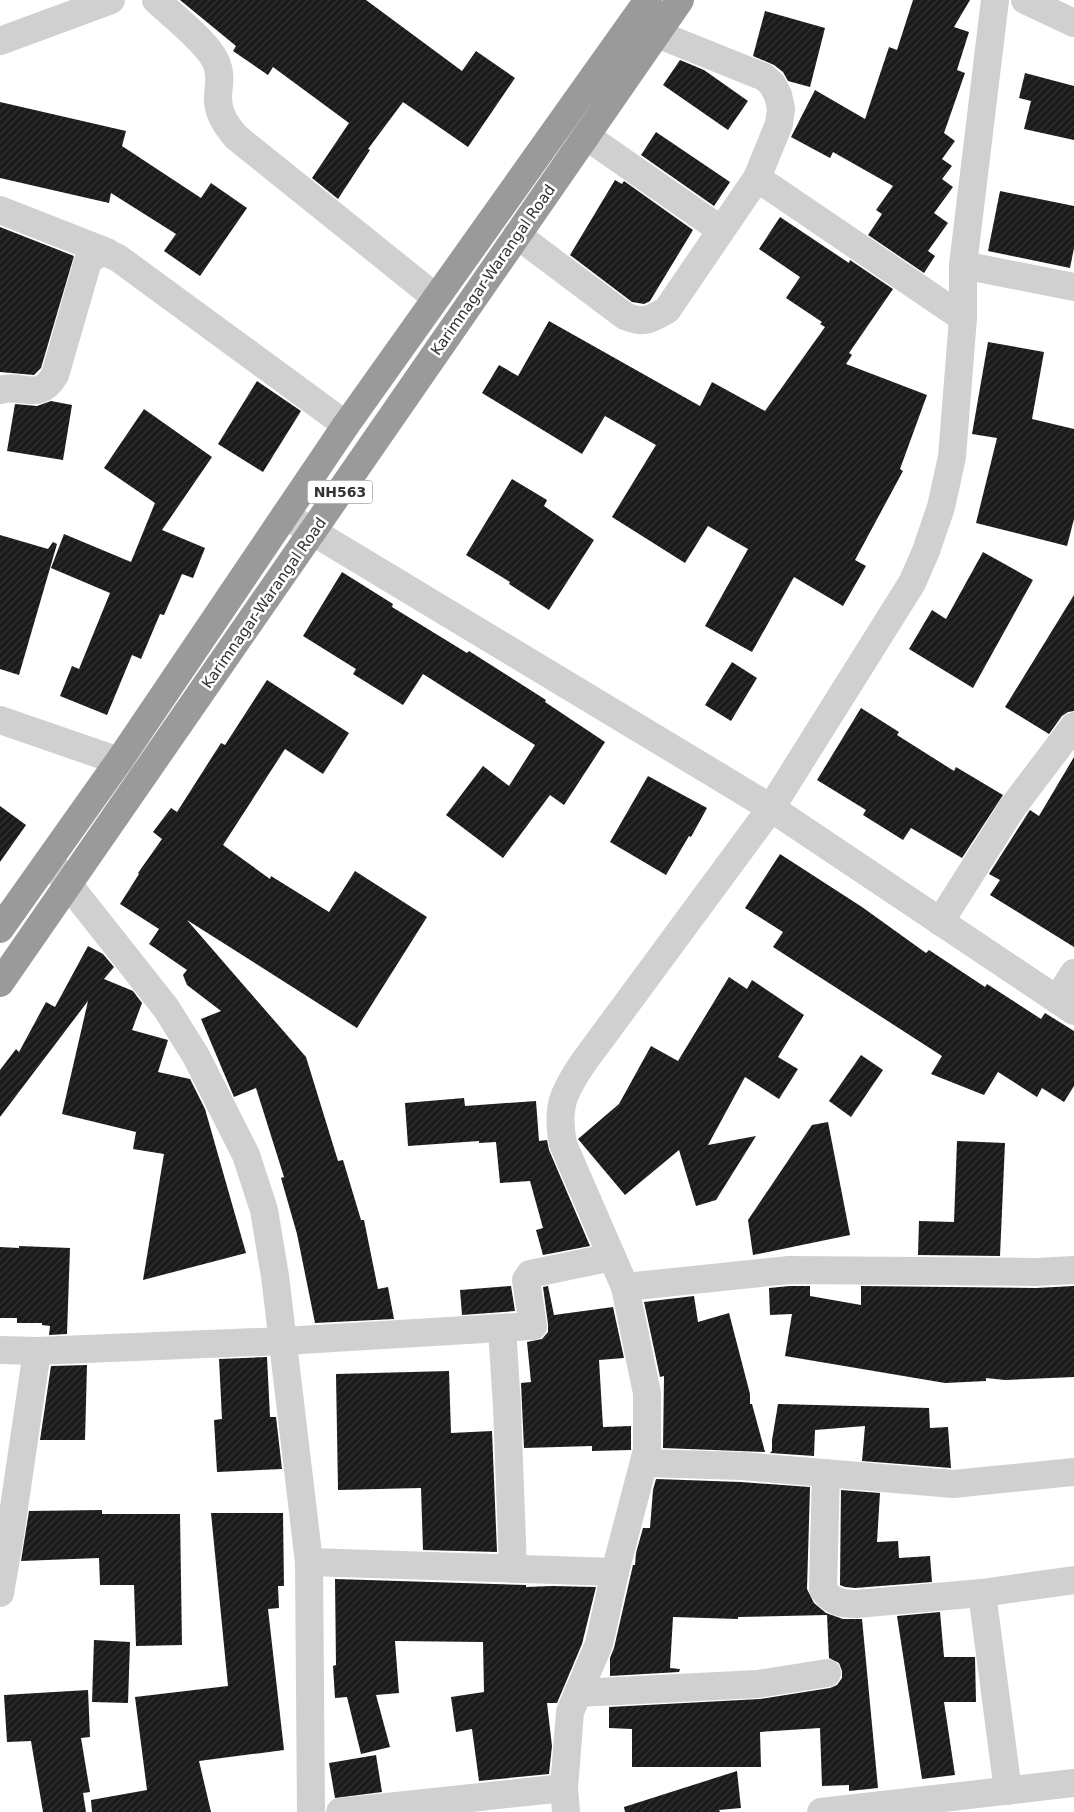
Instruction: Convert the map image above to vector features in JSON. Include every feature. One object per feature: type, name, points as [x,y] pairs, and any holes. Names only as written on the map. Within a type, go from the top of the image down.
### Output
[{"type":"highway","name":"Karimnagar-Warangal Road","points":[[0,929],[118,762],[435,297],[648,0]]},
{"type":"highway","name":"Karimnagar-Warangal Road","points":[[0,983],[69,886],[680,0]]},
{"type":"street","points":[[0,41],[111,0]]},
{"type":"street","points":[[156,0],[211,51],[217,63],[220,81],[218,98],[220,112],[225,124],[236,137],[435,297]]},
{"type":"street","points":[[340,1812],[565,1800],[570,1712],[599,1644],[615,1572],[644,1463],[647,1450],[647,1393],[625,1287],[564,1144],[560,1127],[560,1112],[568,1086],[770,808],[912,583],[926,551],[941,507],[952,457],[963,318],[963,265],[994,0]]},
{"type":"street","points":[[1025,0],[1074,23]]},
{"type":"street","points":[[517,235],[626,316],[639,321],[651,318],[667,310],[757,178],[779,124],[782,109],[772,84],[764,77],[657,34]]},
{"type":"street","points":[[586,136],[721,230]]},
{"type":"street","points":[[757,178],[963,318]]},
{"type":"street","points":[[0,210],[118,258],[346,425]]},
{"type":"street","points":[[0,390],[8,388],[40,390],[49,385],[55,375],[88,261],[98,253],[107,252]]},
{"type":"street","points":[[963,265],[1074,287]]},
{"type":"street","points":[[285,515],[770,808],[1065,1006],[1074,973]]},
{"type":"street","points":[[0,720],[118,762]]},
{"type":"street","points":[[940,922],[1012,808],[1074,726]]},
{"type":"street","points":[[48,860],[166,1008],[196,1056],[246,1155],[264,1210],[275,1276],[309,1562],[311,1812]]},
{"type":"street","points":[[0,1350],[37,1351],[283,1341],[532,1326],[526,1280],[530,1274],[612,1258]]},
{"type":"street","points":[[625,1287],[789,1270],[1036,1272],[1074,1270]]},
{"type":"street","points":[[502,1328],[513,1569]]},
{"type":"street","points":[[0,1593],[5,1538],[37,1351]]},
{"type":"street","points":[[644,1463],[742,1466],[952,1484],[1074,1472]]},
{"type":"street","points":[[826,1473],[823,1589],[833,1600],[844,1604],[982,1593],[1074,1580]]},
{"type":"street","points":[[309,1562],[615,1572]]},
{"type":"street","points":[[982,1593],[1008,1790]]},
{"type":"street","points":[[578,1693],[758,1684],[827,1673]]},
{"type":"street","points":[[821,1812],[1074,1783]]},
{"type":"building","points":[[180,0],[366,0],[462,71],[476,51],[515,78],[468,147],[403,102],[368,149],[370,150],[338,199],[312,178],[349,123],[273,67],[268,75],[233,51],[236,46]]},
{"type":"building","points":[[913,0],[970,0],[954,27],[969,32],[957,70],[965,73],[944,133],[955,141],[942,159],[952,166],[942,179],[953,187],[934,213],[948,223],[928,251],[935,256],[924,273],[868,235],[882,214],[876,210],[893,186],[833,152],[830,158],[791,137],[815,90],[865,119],[889,47],[897,50]]},
{"type":"building","points":[[765,11],[825,28],[810,87],[788,81],[783,72],[774,65],[753,56]]},
{"type":"building","points":[[680,60],[704,70],[748,101],[728,130],[663,85]]},
{"type":"building","points":[[1025,73],[1074,86],[1074,140],[1024,129],[1031,101],[1019,98]]},
{"type":"building","points":[[0,102],[126,131],[122,146],[201,198],[211,183],[247,208],[200,276],[164,251],[176,234],[111,193],[109,203],[0,178]]},
{"type":"building","points":[[656,132],[730,182],[714,206],[641,155]]},
{"type":"building","points":[[615,180],[622,184],[624,181],[693,230],[650,301],[644,304],[632,302],[570,255]]},
{"type":"building","points":[[1000,191],[1074,206],[1074,248],[1070,268],[988,251]]},
{"type":"building","points":[[780,217],[849,263],[850,260],[893,289],[849,353],[852,355],[846,364],[927,395],[900,469],[903,471],[855,560],[866,566],[843,606],[794,577],[752,652],[705,626],[748,549],[708,526],[685,563],[612,517],[656,445],[605,416],[582,454],[482,393],[499,365],[518,376],[549,321],[700,406],[712,382],[765,411],[825,327],[820,324],[822,322],[786,298],[800,277],[759,249]]},
{"type":"building","points":[[0,227],[74,256],[41,368],[34,375],[0,372]]},
{"type":"building","points":[[988,342],[1044,352],[1032,419],[1074,429],[1074,519],[1067,546],[976,523],[997,438],[972,434]]},
{"type":"building","points":[[257,381],[301,411],[263,472],[218,444]]},
{"type":"building","points":[[51,401],[72,405],[63,460],[7,451],[15,404],[37,406]]},
{"type":"building","points":[[144,409],[212,457],[162,530],[205,548],[193,578],[182,574],[164,615],[160,614],[141,659],[132,655],[107,715],[60,696],[72,666],[79,669],[110,593],[51,568],[64,534],[131,562],[155,503],[104,468]]},
{"type":"building","points":[[512,479],[547,500],[544,506],[594,540],[549,610],[509,584],[510,582],[466,555]]},
{"type":"building","points":[[0,535],[48,549],[53,542],[57,544],[19,675],[0,669]]},
{"type":"building","points":[[983,552],[1033,580],[973,688],[909,649],[932,610],[946,619]]},
{"type":"building","points":[[342,572],[393,604],[392,607],[467,653],[469,651],[546,700],[545,702],[605,742],[564,805],[550,795],[503,858],[446,815],[483,766],[509,786],[535,745],[423,674],[403,705],[353,674],[356,669],[303,636]]},
{"type":"building","points":[[1074,595],[1074,711],[1062,716],[1049,734],[1005,707]]},
{"type":"building","points":[[732,662],[757,678],[731,721],[705,705]]},
{"type":"building","points":[[267,680],[349,733],[323,774],[285,749],[223,845],[270,879],[271,876],[329,912],[355,871],[427,917],[357,1028],[187,920],[306,1057],[338,1161],[343,1160],[361,1220],[364,1220],[378,1289],[388,1287],[394,1319],[315,1323],[297,1234],[281,1178],[284,1177],[256,1088],[234,1097],[201,1019],[221,1011],[187,985],[183,975],[187,970],[149,944],[159,929],[120,904],[138,873],[162,839],[153,832],[171,808],[177,812],[221,743],[225,745]]},
{"type":"building","points":[[861,708],[899,732],[897,735],[954,771],[956,767],[1003,795],[962,858],[911,828],[903,840],[863,815],[866,810],[817,780]]},
{"type":"building","points":[[1074,757],[1074,947],[990,895],[1000,880],[989,874],[1030,810],[1039,816]]},
{"type":"building","points":[[648,776],[707,808],[666,875],[610,842]]},
{"type":"building","points":[[0,806],[26,825],[0,862]]},
{"type":"building","points":[[780,854],[862,907],[926,953],[929,950],[985,987],[987,984],[1041,1019],[1045,1013],[1074,1031],[1074,1086],[1064,1102],[1042,1088],[1037,1097],[998,1072],[984,1095],[931,1074],[942,1056],[773,947],[783,932],[745,908]]},
{"type":"building","points":[[88,946],[103,954],[114,967],[104,979],[133,991],[142,1003],[132,1030],[168,1040],[158,1072],[190,1079],[205,1109],[246,1253],[143,1280],[164,1154],[133,1149],[136,1132],[62,1114],[88,1001],[0,1117],[0,1070],[16,1049],[19,1052],[46,1002],[55,1007]]},
{"type":"building","points":[[729,977],[747,989],[752,980],[804,1015],[778,1057],[798,1069],[779,1099],[745,1077],[708,1145],[756,1136],[716,1200],[696,1206],[679,1150],[625,1195],[578,1139],[619,1104],[651,1046],[678,1061]]},
{"type":"building","points":[[861,1055],[883,1070],[851,1117],[829,1101]]},
{"type":"building","points":[[464,1098],[465,1106],[536,1101],[539,1141],[547,1140],[549,1150],[590,1246],[543,1255],[536,1230],[543,1228],[530,1181],[500,1183],[496,1142],[479,1143],[479,1141],[408,1146],[405,1103]]},
{"type":"building","points":[[828,1122],[850,1235],[753,1255],[748,1220],[812,1125]]},
{"type":"building","points":[[957,1141],[1005,1143],[1000,1256],[918,1255],[919,1221],[954,1222]]},
{"type":"building","points":[[19,1246],[70,1248],[67,1334],[49,1335],[50,1326],[42,1325],[42,1323],[17,1323],[17,1318],[0,1318],[0,1247],[19,1248]]},
{"type":"building","points":[[511,1286],[515,1311],[462,1315],[460,1290]]},
{"type":"building","points":[[548,1286],[554,1315],[613,1307],[624,1358],[599,1360],[603,1427],[631,1426],[631,1450],[592,1451],[592,1446],[524,1448],[521,1383],[531,1382],[527,1342],[542,1339],[548,1332],[543,1287]]},
{"type":"building","points":[[810,1286],[810,1296],[861,1305],[861,1286],[1036,1288],[1074,1286],[1074,1377],[1005,1380],[986,1378],[986,1381],[945,1383],[785,1356],[792,1314],[770,1315],[769,1288]]},
{"type":"building","points":[[694,1296],[698,1322],[729,1313],[750,1394],[750,1404],[752,1404],[765,1452],[663,1448],[664,1376],[660,1377],[644,1302]]},
{"type":"building","points":[[267,1357],[270,1417],[276,1417],[282,1469],[217,1472],[214,1420],[222,1419],[219,1359]]},
{"type":"building","points":[[87,1365],[85,1440],[40,1440],[51,1366]]},
{"type":"building","points":[[449,1371],[451,1433],[492,1431],[497,1552],[423,1550],[421,1488],[338,1490],[336,1374]]},
{"type":"building","points":[[778,1404],[929,1408],[930,1428],[948,1427],[951,1468],[862,1461],[865,1426],[815,1430],[814,1456],[770,1453],[772,1451]]},
{"type":"building","points":[[656,1479],[810,1487],[807,1589],[814,1603],[826,1613],[843,1619],[862,1619],[878,1788],[849,1791],[849,1785],[822,1786],[820,1728],[760,1732],[761,1767],[632,1767],[632,1729],[609,1728],[609,1707],[760,1699],[830,1688],[837,1685],[842,1678],[839,1663],[829,1658],[827,1615],[738,1617],[738,1619],[673,1617],[670,1668],[680,1669],[679,1672],[610,1676],[610,1658],[633,1565],[635,1565],[636,1553],[643,1528],[650,1528],[653,1490]]},
{"type":"building","points":[[841,1490],[880,1493],[877,1542],[898,1541],[899,1558],[930,1556],[932,1582],[855,1588],[840,1585]]},
{"type":"building","points":[[102,1510],[102,1514],[180,1514],[182,1645],[136,1646],[134,1585],[100,1585],[99,1558],[21,1561],[29,1511]]},
{"type":"building","points":[[211,1513],[283,1513],[284,1586],[278,1586],[279,1608],[268,1609],[284,1750],[199,1761],[211,1812],[92,1812],[91,1800],[147,1790],[135,1697],[228,1686]]},
{"type":"building","points":[[335,1579],[526,1585],[526,1587],[596,1587],[582,1644],[557,1703],[547,1703],[552,1746],[549,1774],[479,1781],[472,1729],[456,1732],[451,1697],[484,1692],[483,1642],[395,1641],[399,1693],[376,1695],[390,1747],[361,1754],[347,1697],[335,1698],[333,1666],[336,1665]]},
{"type":"building","points":[[940,1612],[944,1657],[975,1657],[976,1702],[944,1702],[955,1775],[922,1779],[897,1616]]},
{"type":"building","points":[[94,1640],[130,1642],[128,1703],[92,1702]]},
{"type":"building","points":[[88,1690],[90,1737],[81,1738],[90,1792],[83,1793],[86,1812],[43,1812],[31,1741],[7,1742],[4,1695]]},
{"type":"building","points":[[376,1755],[382,1792],[335,1798],[329,1763]]},
{"type":"building","points":[[737,1771],[741,1808],[719,1810],[720,1812],[625,1812],[624,1807]]}]
